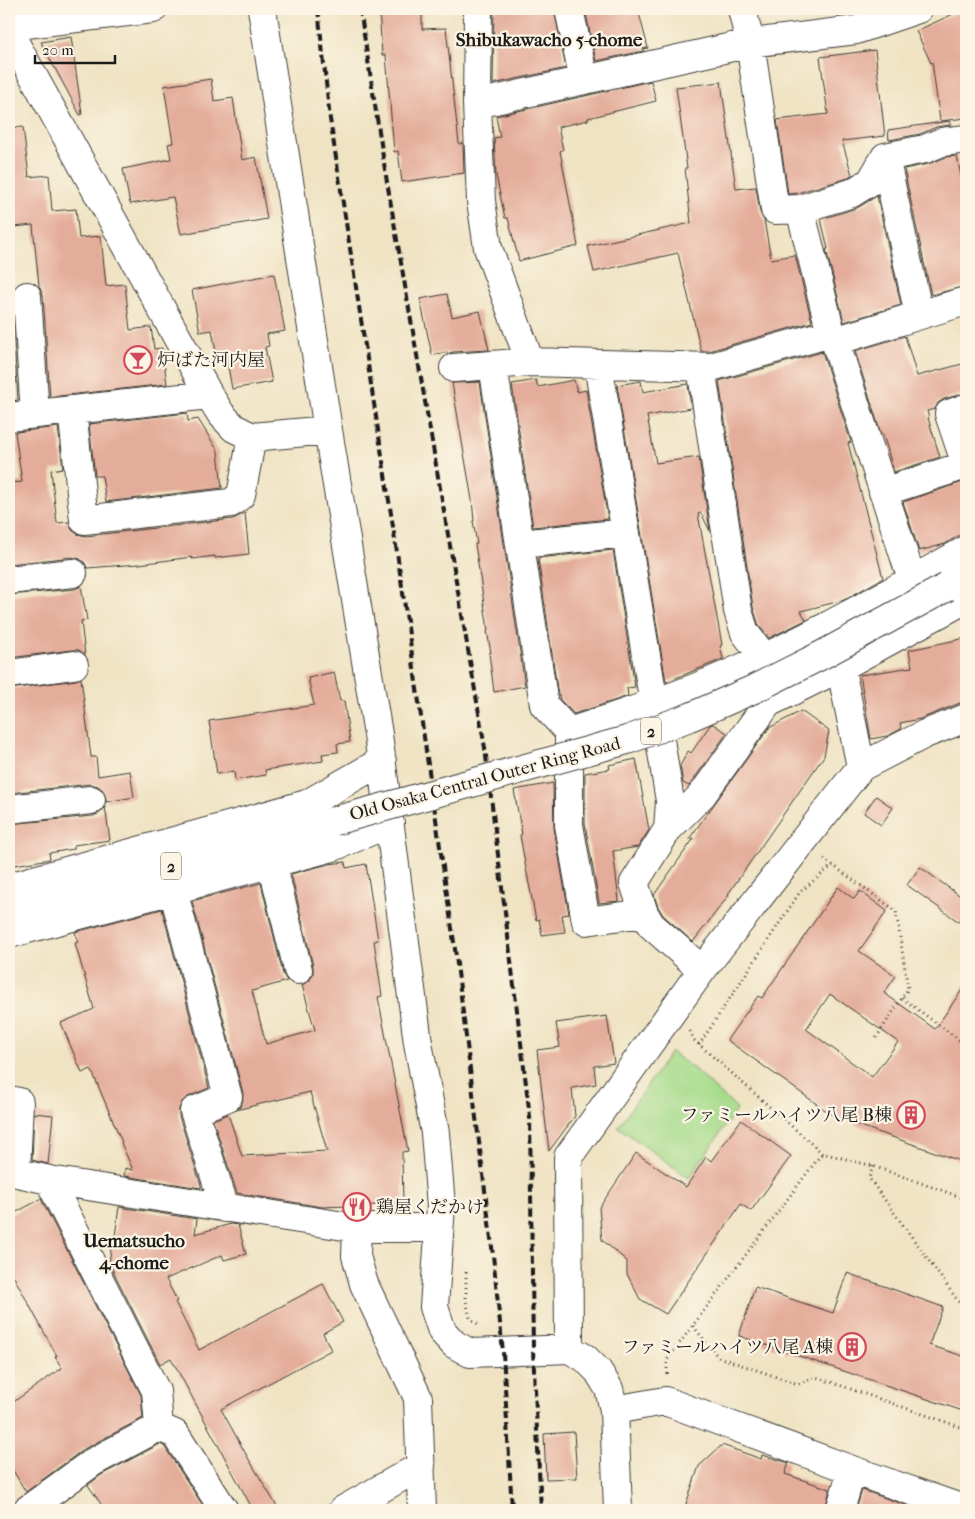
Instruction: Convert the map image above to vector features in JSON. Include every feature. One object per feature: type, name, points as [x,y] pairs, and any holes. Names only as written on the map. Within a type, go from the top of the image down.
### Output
[{"type":"street","points":[[9,26],[153,9]]},
{"type":"street","points":[[262,9],[382,761],[418,1043],[435,1133],[441,1206],[434,1307],[442,1331],[454,1344],[470,1353],[568,1349],[585,1358],[598,1371],[609,1389],[614,1410],[618,1510]]},
{"type":"street","points":[[478,9],[477,104],[481,201],[488,248],[530,362]]},
{"type":"street","points":[[569,9],[584,80]]},
{"type":"street","points":[[742,9],[750,43],[776,210],[800,209],[852,193],[871,180],[885,157],[925,149],[942,142],[966,139]]},
{"type":"street","points":[[477,104],[750,43],[856,30],[918,9]]},
{"type":"street","points":[[9,32],[221,414],[234,428],[252,437],[328,430]]},
{"type":"street","points":[[885,157],[919,316]]},
{"type":"street","points":[[800,209],[833,337],[912,580]]},
{"type":"street","points":[[28,296],[22,415],[209,395]]},
{"type":"street","points":[[454,368],[530,362],[711,367],[919,316],[966,301]]},
{"type":"street","points":[[598,364],[670,801],[668,829]]},
{"type":"street","points":[[493,365],[544,705],[569,732],[569,825],[586,921],[644,913]]},
{"type":"street","points":[[701,367],[738,611],[746,633],[764,657],[768,703]]},
{"type":"street","points":[[883,492],[966,465],[949,414],[966,408]]},
{"type":"street","points":[[72,410],[84,520],[230,503],[241,496],[252,437]]},
{"type":"street","points":[[520,544],[626,533]]},
{"type":"street","points":[[569,732],[654,704],[713,681],[831,624],[966,550]]},
{"type":"street","points":[[9,580],[73,573]]},
{"type":"street","points":[[702,970],[651,926],[644,913],[634,883],[668,829],[702,795],[768,703],[841,667],[960,588]]},
{"type":"street","name":"Old Osaka Central Outer Ring Road","points":[[9,911],[627,740],[690,717],[754,689],[960,588]]},
{"type":"street","points":[[831,624],[861,767]]},
{"type":"street","points":[[9,674],[74,665]]},
{"type":"street","points":[[568,1349],[568,1157],[702,970],[861,767],[925,734],[966,718]]},
{"type":"street","points":[[9,888],[307,804],[382,761]]},
{"type":"street","points":[[9,809],[91,800]]},
{"type":"street","points":[[9,934],[333,847],[390,823]]},
{"type":"street","points":[[272,863],[298,970]]},
{"type":"street","points":[[173,890],[228,1097],[194,1111],[225,1208]]},
{"type":"street","points":[[9,1100],[19,1102],[12,1172],[49,1180],[357,1228],[439,1228]]},
{"type":"street","points":[[49,1180],[156,1390],[159,1427]]},
{"type":"street","points":[[357,1228],[356,1256],[364,1284],[418,1398],[422,1510]]},
{"type":"street","points":[[614,1410],[665,1401],[966,1510]]},
{"type":"street","points":[[28,1510],[92,1462],[159,1427]]},
{"type":"street","points":[[159,1427],[175,1434],[224,1510]]},
{"type":"street","points":[[343,1510],[421,1466]]},
{"type":"street","points":[[840,1510],[852,1470]]},
{"type":"street","points":[[9,1506],[13,1510]]},
{"type":"path","points":[[802,842],[896,911],[908,989],[876,1038]]},
{"type":"path","points":[[699,1045],[800,892],[833,865]]},
{"type":"path","points":[[902,998],[966,1045]]},
{"type":"path","points":[[694,1040],[822,1153],[873,1166],[966,1199]]},
{"type":"path","points":[[665,1401],[667,1360],[822,1153]]},
{"type":"path","points":[[873,1166],[869,1178],[966,1312]]},
{"type":"path","points":[[693,1326],[718,1357],[798,1384],[816,1377],[966,1429]]},
{"type":"green space","points":[[671,1052],[694,1069],[737,1109],[689,1178],[618,1127]]},
{"type":"building","points":[[379,9],[422,9],[422,29],[446,28],[459,144],[463,143],[464,173],[402,182],[398,151],[394,152],[386,55],[382,55]]},
{"type":"building","points":[[494,9],[554,9],[566,68],[493,84]]},
{"type":"building","points":[[585,9],[638,9],[648,48],[643,49],[644,51],[596,61]]},
{"type":"building","points":[[966,9],[966,118],[940,121],[932,62],[916,31]]},
{"type":"building","points":[[71,37],[82,114],[80,115],[41,42]]},
{"type":"building","points":[[875,50],[885,136],[842,141],[852,175],[845,179],[788,194],[777,120],[828,114],[820,57]]},
{"type":"building","points":[[211,79],[214,101],[233,98],[242,160],[256,157],[267,219],[181,234],[173,197],[130,204],[123,169],[171,159],[168,144],[173,143],[164,86]]},
{"type":"building","points":[[651,81],[656,101],[558,127],[563,150],[560,151],[578,246],[519,261],[508,218],[505,218],[496,175],[494,138],[500,137],[496,116]]},
{"type":"building","points":[[721,82],[736,189],[756,187],[771,259],[795,255],[812,322],[709,351],[701,351],[678,253],[594,272],[588,246],[691,223],[685,168],[687,168],[676,87]]},
{"type":"building","points":[[950,121],[950,125],[936,127],[920,134],[889,140],[888,130]]},
{"type":"building","points":[[23,127],[29,177],[49,175],[52,211],[76,209],[79,238],[101,236],[106,286],[125,284],[130,330],[151,327],[154,349],[162,348],[167,384],[50,397],[43,295],[39,286],[33,225],[14,227],[9,183],[9,128]]},
{"type":"building","points":[[957,156],[966,201],[966,286],[931,295],[904,169],[928,164],[946,157]]},
{"type":"building","points":[[877,196],[901,305],[844,322],[826,249],[828,249],[821,219],[857,208]]},
{"type":"building","points":[[274,274],[285,331],[267,334],[269,346],[265,347],[272,382],[232,389],[226,355],[217,357],[212,330],[200,332],[192,290]]},
{"type":"building","points":[[9,292],[12,292],[18,400],[11,401],[9,386]]},
{"type":"building","points":[[447,294],[452,317],[480,311],[489,350],[447,354],[447,352],[432,355],[420,299]]},
{"type":"building","points":[[905,336],[917,376],[966,363],[966,393],[944,399],[938,403],[935,409],[927,411],[940,457],[894,472],[855,351]]},
{"type":"building","points":[[822,352],[851,442],[848,443],[883,578],[844,600],[801,611],[806,620],[769,638],[759,626],[753,607],[719,381]]},
{"type":"building","points":[[536,380],[538,387],[574,380],[577,392],[586,390],[608,519],[533,527],[512,384]]},
{"type":"building","points":[[641,381],[643,392],[688,384],[691,408],[647,416],[656,463],[699,457],[710,531],[701,513],[698,514],[722,645],[720,646],[723,659],[666,682],[617,385]]},
{"type":"building","points":[[480,382],[525,686],[494,692],[489,653],[491,653],[475,544],[477,544],[472,500],[452,383]]},
{"type":"building","points":[[187,413],[188,421],[198,419],[218,451],[222,488],[106,502],[102,476],[95,476],[89,424]]},
{"type":"building","points":[[58,427],[63,468],[51,470],[57,523],[69,522],[72,530],[77,534],[86,536],[233,519],[245,513],[249,554],[215,558],[215,556],[192,559],[192,557],[87,568],[80,559],[72,557],[9,564],[9,483],[22,482],[15,432]]},
{"type":"building","points":[[966,481],[966,534],[958,536],[945,544],[919,551],[903,502]]},
{"type":"building","points":[[613,550],[635,687],[627,688],[628,696],[574,714],[560,700],[558,695],[538,558]]},
{"type":"building","points":[[81,586],[87,620],[81,621],[85,655],[79,650],[72,650],[9,658],[9,595],[75,589]]},
{"type":"building","points":[[966,638],[966,703],[960,703],[920,719],[900,723],[901,729],[887,736],[871,739],[860,675],[912,667],[909,650]]},
{"type":"building","points":[[334,672],[340,701],[344,701],[350,742],[337,744],[338,752],[322,754],[323,761],[265,770],[266,775],[235,780],[234,771],[217,774],[209,721],[314,705],[308,678]]},
{"type":"building","points":[[81,678],[91,757],[96,757],[98,776],[130,771],[134,797],[106,802],[103,790],[98,786],[90,784],[9,793],[9,689]]},
{"type":"building","points":[[801,711],[829,731],[824,756],[729,895],[693,942],[663,915],[654,895],[694,838],[689,839],[769,728]]},
{"type":"building","points":[[713,724],[727,733],[689,786],[683,783],[680,766],[688,751],[691,753],[710,725]]},
{"type":"building","points":[[636,759],[649,830],[638,847],[613,851],[619,901],[599,903],[585,824],[585,773],[610,769],[609,765]]},
{"type":"building","points":[[553,783],[554,828],[569,914],[562,915],[565,932],[542,935],[539,919],[536,920],[524,858],[520,835],[522,834],[514,790]]},
{"type":"building","points":[[876,796],[893,808],[881,825],[864,813]]},
{"type":"building","points":[[105,807],[110,840],[74,845],[74,849],[49,853],[50,859],[9,866],[9,824],[93,816],[100,813]]},
{"type":"building","points":[[345,862],[346,868],[366,864],[378,940],[374,941],[382,996],[378,997],[408,1151],[402,1152],[403,1204],[322,1207],[237,1193],[213,1120],[228,1114],[242,1156],[327,1151],[310,1092],[236,1110],[243,1101],[243,1093],[192,901],[261,883],[283,974],[287,981],[252,991],[266,1044],[315,1030],[302,985],[309,981],[313,974],[313,966],[291,874],[329,864]]},
{"type":"building","points":[[920,867],[966,900],[966,927],[907,885]]},
{"type":"building","points":[[838,887],[854,899],[860,891],[887,911],[859,951],[896,976],[884,993],[935,1029],[966,984],[966,1163],[835,1117],[727,1040],[758,996],[762,998]],"holes":[[[830,994],[898,1042],[872,1077],[806,1029]]]},
{"type":"building","points":[[162,909],[209,1088],[188,1097],[182,1102],[179,1109],[179,1116],[201,1188],[124,1176],[125,1168],[133,1170],[122,1142],[91,1069],[82,1073],[61,1023],[94,1009],[75,943],[78,942],[75,932]]},
{"type":"building","points":[[607,1016],[614,1063],[594,1066],[596,1084],[572,1088],[575,1116],[549,1151],[537,1050],[560,1047],[556,1023]]},
{"type":"building","points":[[34,1113],[53,1115],[48,1164],[32,1160]]},
{"type":"building","points":[[741,1120],[791,1156],[751,1211],[741,1204],[666,1314],[640,1299],[627,1274],[627,1261],[602,1240],[599,1208],[636,1153],[686,1187],[706,1157],[711,1161]]},
{"type":"building","points":[[41,1199],[141,1395],[143,1418],[84,1449],[26,1492],[9,1464],[9,1405],[62,1368],[9,1268],[9,1216]]},
{"type":"building","points":[[119,1207],[197,1219],[195,1234],[231,1224],[238,1225],[246,1254],[224,1260],[222,1255],[166,1279],[177,1301],[175,1302],[199,1350],[323,1284],[343,1322],[323,1333],[331,1350],[221,1409],[279,1510],[253,1510],[171,1358],[160,1364],[109,1263]]},
{"type":"building","name":"ファミールハイツ八尾 A棟","points":[[847,1273],[943,1307],[929,1345],[966,1357],[966,1412],[739,1336],[755,1287],[833,1313]]},
{"type":"building","points":[[574,1432],[577,1478],[546,1479],[544,1434]]},
{"type":"building","points":[[160,1444],[164,1446],[206,1510],[105,1510],[88,1485],[101,1475]]},
{"type":"building","points":[[722,1445],[761,1459],[762,1455],[789,1463],[785,1474],[830,1489],[825,1510],[684,1510],[699,1466]]},
{"type":"building","points":[[862,1490],[920,1510],[856,1510]]},
{"type":"railway","points":[[318,9],[330,119],[398,559],[456,956],[493,1255],[503,1352],[512,1510]]},
{"type":"railway","points":[[360,9],[386,176],[485,748],[530,1117],[533,1350],[541,1510]]},
{"type":"place","name":"炉ばた河内屋","points":[[138,360]]},
{"type":"place","name":"ファミールハイツ八尾 B棟","points":[[911,1115]]},
{"type":"place","name":"鶏屋くだかけ","points":[[357,1207]]},
{"type":"place","name":"ファミールハイツ八尾 A棟","points":[[852,1347]]},
{"type":"district","name":"Shibukawacho 5-chome","points":[[549,40]]},
{"type":"district","name":"Uematsucho 4-chome","points":[[134,1252]]}]
